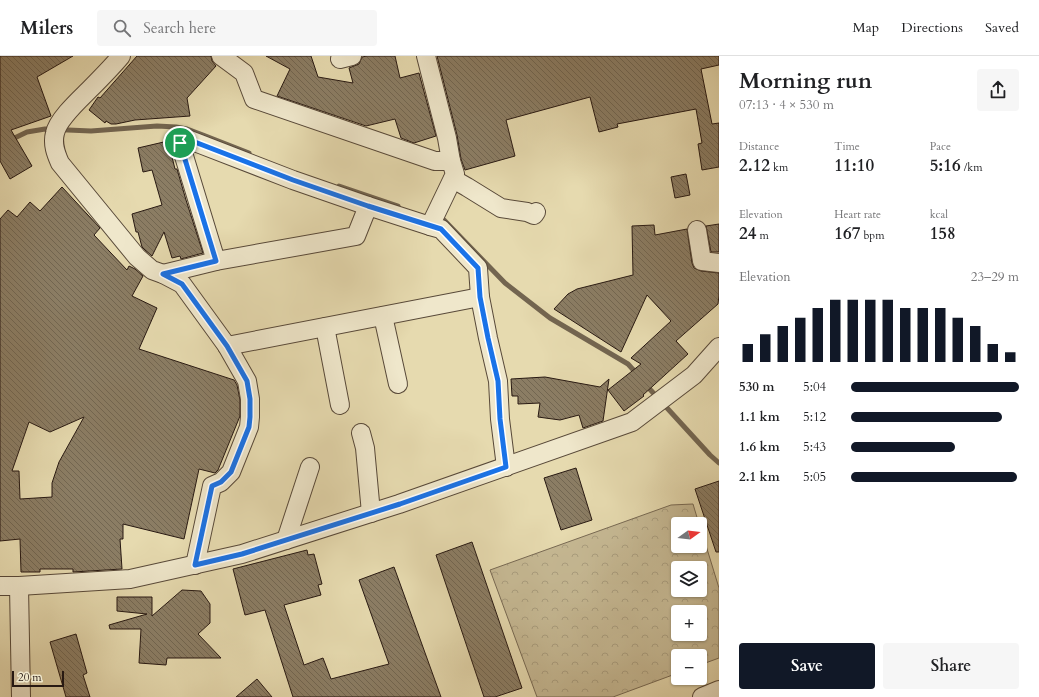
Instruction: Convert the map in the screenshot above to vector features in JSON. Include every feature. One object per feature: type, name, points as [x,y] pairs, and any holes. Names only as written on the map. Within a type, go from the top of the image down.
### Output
[{"type":"street","points":[[121,56],[68,112],[57,129],[54,146],[60,163],[137,256],[152,270],[182,284],[227,346],[247,381],[250,399],[249,427],[231,472],[221,482],[212,486],[195,565]]},
{"type":"street","points":[[221,56],[244,73],[254,99],[435,161],[452,161]]},
{"type":"street","points":[[426,56],[455,174],[430,226]]},
{"type":"street","points":[[216,261],[180,143],[187,139],[293,180],[441,229],[478,268],[480,297],[498,381],[500,419],[506,467]]},
{"type":"street","points":[[453,179],[501,208],[526,212],[534,215],[536,212]]},
{"type":"street","points":[[163,274],[216,261],[356,236],[368,206]]},
{"type":"street","points":[[697,230],[702,261],[719,263]]},
{"type":"street","points":[[227,346],[480,297]]},
{"type":"street","points":[[383,316],[398,384]]},
{"type":"street","points":[[325,327],[340,405]]},
{"type":"street","points":[[0,586],[130,579],[242,554],[371,514],[632,422],[694,375],[719,347]]},
{"type":"street","points":[[361,433],[365,448],[371,514]]},
{"type":"street","points":[[286,540],[310,467]]},
{"type":"street","points":[[19,586],[21,697]]},
{"type":"street","points":[[702,697],[719,690]]},
{"type":"green space","points":[[693,504],[697,517],[671,517],[671,553],[707,553],[707,549],[719,588],[719,658],[707,662],[707,649],[671,649],[671,676],[613,697],[537,697],[490,570],[671,505]]},
{"type":"building","points":[[0,56],[73,56],[37,77],[51,116],[11,130],[32,166],[10,179],[0,161]]},
{"type":"building","points":[[137,56],[211,56],[212,61],[216,66],[187,98],[190,116],[135,120],[111,124],[106,121],[105,123],[89,110],[98,97],[100,98]]},
{"type":"building","points":[[266,56],[311,56],[318,77],[353,83],[349,68],[359,64],[362,57],[395,56],[400,78],[419,73],[436,136],[414,143],[401,138],[395,119],[366,126],[277,96],[290,69]]},
{"type":"building","points":[[437,56],[719,56],[719,65],[701,69],[712,124],[719,123],[719,167],[702,170],[698,144],[702,143],[696,109],[617,124],[618,127],[599,132],[590,97],[506,120],[515,156],[465,170],[461,159],[457,135]]},
{"type":"building","points":[[168,141],[175,169],[177,169],[203,253],[181,259],[180,256],[172,258],[164,232],[152,256],[145,250],[142,247],[138,232],[136,232],[132,214],[162,205],[152,170],[143,172],[138,148]]},
{"type":"building","points":[[686,174],[690,195],[675,198],[671,177]]},
{"type":"building","points":[[62,187],[100,228],[94,235],[127,270],[129,266],[143,276],[132,296],[157,308],[139,349],[234,380],[237,385],[240,400],[240,416],[218,470],[215,473],[199,469],[184,539],[123,524],[123,539],[120,539],[122,569],[73,572],[73,569],[40,569],[40,572],[21,572],[20,539],[0,541],[0,219],[8,210],[17,217],[30,202],[40,211]],"holes":[[[84,417],[59,462],[52,483],[52,497],[20,499],[19,471],[12,471],[29,422],[50,432]]]},
{"type":"building","points":[[719,224],[719,252],[711,252],[706,226]]},
{"type":"building","points":[[654,225],[655,235],[687,229],[694,268],[701,271],[719,273],[718,304],[676,341],[688,354],[643,395],[644,396],[624,411],[608,390],[641,364],[631,358],[671,321],[647,295],[621,352],[554,309],[568,294],[577,289],[633,275],[632,226]]},
{"type":"building","points":[[545,377],[600,387],[609,379],[603,421],[583,428],[579,415],[560,420],[538,417],[540,403],[518,404],[518,396],[512,396],[511,379]]},
{"type":"building","points":[[576,468],[592,520],[561,530],[544,478]]},
{"type":"building","points":[[719,481],[719,552],[716,552],[707,525],[707,517],[704,517],[695,489]]},
{"type":"building","points":[[472,542],[522,688],[495,697],[484,697],[436,555]]},
{"type":"building","points":[[307,550],[308,555],[314,554],[322,584],[318,585],[321,595],[284,605],[304,665],[323,658],[331,679],[389,664],[359,580],[394,567],[441,697],[293,697],[265,610],[245,615],[233,569]]},
{"type":"building","points":[[182,590],[201,591],[210,604],[210,623],[198,634],[221,658],[167,658],[166,665],[139,663],[141,629],[110,629],[109,625],[147,614],[117,611],[117,597],[152,597],[152,616]]},
{"type":"building","points":[[76,634],[87,673],[83,675],[90,697],[66,697],[50,642]]},
{"type":"building","points":[[257,679],[272,697],[236,697]]},
{"type":"waterway","points":[[0,145],[27,132],[45,129],[91,131],[157,126],[187,129],[249,153]]},
{"type":"waterway","points":[[339,186],[398,206]]},
{"type":"waterway","points":[[444,220],[505,283],[550,318],[628,364],[637,374]]},
{"type":"waterway","points":[[646,385],[719,463]]},
{"type":"route","points":[[187,139],[293,180],[441,229],[478,268],[480,297],[498,381],[500,419],[506,467],[400,504],[242,554],[195,565],[212,486],[221,482],[231,472],[249,427],[250,399],[247,381],[227,346],[182,284],[163,274],[216,261],[180,143],[187,139]]}]
